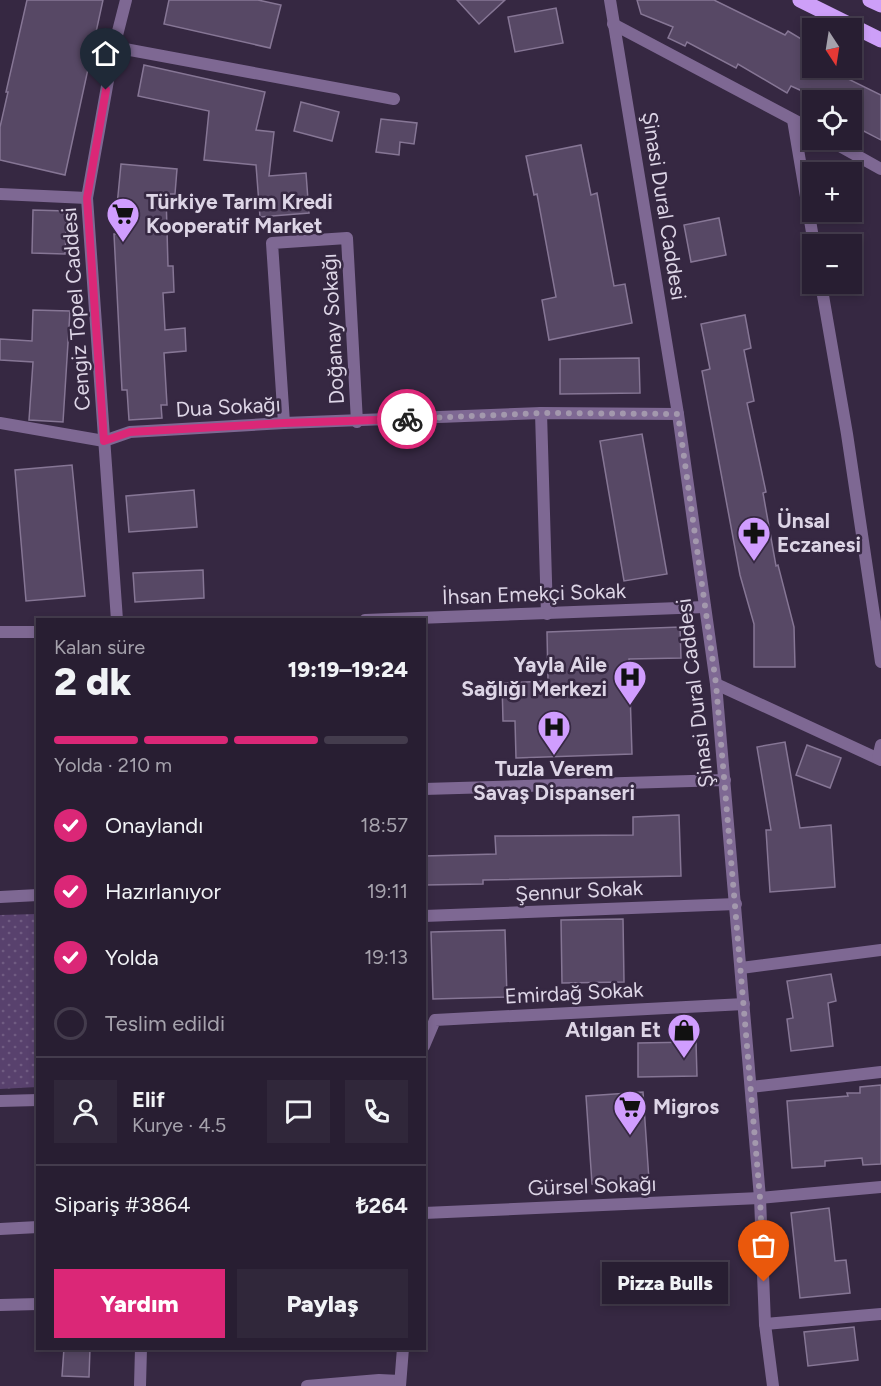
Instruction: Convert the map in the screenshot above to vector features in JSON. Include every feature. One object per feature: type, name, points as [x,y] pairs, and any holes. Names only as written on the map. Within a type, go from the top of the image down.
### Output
[{"type":"main road","points":[[800,0],[881,40]]},
{"type":"main road","points":[[870,0],[881,5]]},
{"type":"street","name":"Cengiz Topel Caddesi","points":[[117,618],[87,198],[114,47],[126,0]]},
{"type":"street","name":"Şinasi Dural Caddesi","points":[[610,0],[678,414],[716,684],[760,1198],[765,1324],[773,1386]]},
{"type":"street","points":[[613,24],[802,124]]},
{"type":"street","points":[[114,47],[394,99]]},
{"type":"street","points":[[793,120],[812,234]]},
{"type":"street","points":[[846,150],[881,170]]},
{"type":"street","points":[[0,194],[87,198]]},
{"type":"street","name":"Doğanay Sokağı","points":[[284,423],[273,243],[347,238],[357,422]]},
{"type":"street","points":[[823,294],[849,445],[881,662]]},
{"type":"street","points":[[541,413],[547,614]]},
{"type":"street","name":"Dua Sokağı","points":[[0,423],[104,441],[130,432],[284,423],[357,422],[541,413],[678,414]]},
{"type":"street","name":"İhsan Emekçi Sokak","points":[[426,618],[705,607]]},
{"type":"street","points":[[0,632],[36,632]]},
{"type":"street","points":[[716,684],[879,759],[881,745]]},
{"type":"street","points":[[426,789],[725,780]]},
{"type":"street","points":[[0,897],[36,895]]},
{"type":"street","name":"Şennur Sokak","points":[[426,916],[735,904]]},
{"type":"street","points":[[741,968],[881,950]]},
{"type":"street","name":"Emirdağ Sokak","points":[[426,1041],[435,1020],[744,1004]]},
{"type":"street","points":[[751,1087],[881,1072]]},
{"type":"street","points":[[0,1101],[36,1100]]},
{"type":"street","name":"Gürsel Sokağı","points":[[426,1213],[760,1198],[881,1188]]},
{"type":"street","points":[[0,1228],[36,1227]]},
{"type":"street","points":[[0,1305],[36,1304]]},
{"type":"street","points":[[765,1324],[881,1314]]},
{"type":"street","points":[[140,1386],[141,1350]]},
{"type":"street","points":[[307,1386],[380,1380],[400,1384],[403,1350]]},
{"type":"shaded area","points":[[36,914],[36,1087],[0,1089],[0,915]]},
{"type":"building","points":[[27,0],[103,0],[65,175],[0,160],[0,127]]},
{"type":"building","points":[[169,0],[258,0],[281,5],[270,48],[164,24]]},
{"type":"building","points":[[457,0],[505,0],[479,24]]},
{"type":"building","points":[[637,0],[714,0],[785,35],[788,31],[802,39],[802,78],[846,78],[881,95],[881,140],[862,130],[862,90],[802,91],[791,86],[787,93],[738,64],[736,68],[687,42],[685,46],[668,38],[673,27],[641,14]]},
{"type":"building","points":[[556,8],[563,43],[515,52],[508,17]]},
{"type":"building","points":[[144,65],[265,92],[256,130],[274,132],[269,176],[306,173],[309,213],[260,217],[256,165],[204,160],[209,111],[138,96]]},
{"type":"building","points":[[301,102],[339,112],[332,141],[294,131]]},
{"type":"building","points":[[381,119],[417,123],[414,144],[400,142],[399,155],[376,152]]},
{"type":"building","points":[[581,145],[591,195],[597,193],[614,286],[625,284],[632,323],[549,340],[542,300],[556,297],[537,194],[534,195],[526,156]]},
{"type":"building","points":[[121,164],[177,169],[175,194],[166,194],[168,266],[173,266],[174,292],[163,293],[165,330],[185,328],[186,351],[164,353],[167,405],[161,405],[162,418],[129,420],[127,390],[122,390],[114,234],[117,234],[115,206],[117,206]]},
{"type":"building","points":[[33,210],[67,211],[65,254],[32,253]]},
{"type":"building","points":[[719,218],[726,255],[691,262],[684,225]]},
{"type":"building","points":[[33,310],[70,311],[63,422],[29,420],[33,362],[0,360],[0,339],[32,341]]},
{"type":"building","points":[[745,315],[751,348],[744,350],[754,401],[747,403],[766,492],[763,493],[776,566],[778,565],[794,627],[795,667],[754,667],[754,624],[740,575],[702,371],[710,369],[701,324]]},
{"type":"building","points":[[639,358],[640,393],[560,394],[560,359]]},
{"type":"building","points":[[642,434],[667,574],[624,581],[600,441]]},
{"type":"building","points":[[72,465],[85,596],[26,601],[15,470]]},
{"type":"building","points":[[194,490],[197,527],[129,532],[126,496]]},
{"type":"building","points":[[203,570],[204,598],[135,602],[133,573]]},
{"type":"building","points":[[680,627],[681,658],[629,659],[632,754],[516,758],[515,721],[503,721],[502,683],[548,681],[547,632]]},
{"type":"building","points":[[785,742],[800,828],[831,825],[835,887],[770,892],[766,830],[771,830],[757,747]]},
{"type":"building","points":[[807,745],[841,758],[830,788],[796,775]]},
{"type":"building","points":[[679,815],[681,876],[483,880],[483,884],[426,885],[426,856],[496,854],[495,836],[633,835],[633,817]]},
{"type":"building","points":[[623,919],[624,982],[562,983],[561,920]]},
{"type":"building","points":[[505,930],[507,997],[433,999],[431,932]]},
{"type":"building","points":[[831,974],[836,1001],[828,1003],[833,1046],[791,1051],[787,1019],[793,1018],[787,981]]},
{"type":"building","points":[[696,1042],[697,1076],[638,1077],[638,1043]]},
{"type":"building","points":[[881,1085],[881,1164],[863,1165],[862,1158],[825,1161],[825,1166],[792,1168],[787,1101],[848,1096],[847,1093],[860,1093],[860,1087]]},
{"type":"building","points":[[643,1092],[649,1180],[592,1184],[586,1096]]},
{"type":"building","points":[[829,1208],[835,1261],[846,1260],[850,1293],[800,1298],[791,1213]]},
{"type":"building","points":[[854,1327],[858,1360],[808,1366],[804,1332]]},
{"type":"building","points":[[64,1350],[90,1350],[89,1377],[62,1376]]},
{"type":"way so far","points":[[407,419],[541,413],[678,414],[716,684],[760,1198],[764,1282]]},
{"type":"place","name":"Türkiye Tarım Kredi Kooperatif Market","points":[[123,243]]},
{"type":"place","name":"Ünsal Eczanesi","points":[[754,562]]},
{"type":"place","name":"Yayla Aile Sağlığı Merkezi","points":[[630,706]]},
{"type":"place","name":"Tuzla Verem Savaş Dispanseri","points":[[554,756]]},
{"type":"place","name":"Atılgan Et","points":[[684,1059]]},
{"type":"place","name":"Migros","points":[[630,1136]]},
{"type":"place","name":"Pizza Bulls","points":[[764,1282]]},
{"type":"route","points":[[106,90],[87,198],[104,441],[130,432],[407,419]]}]
